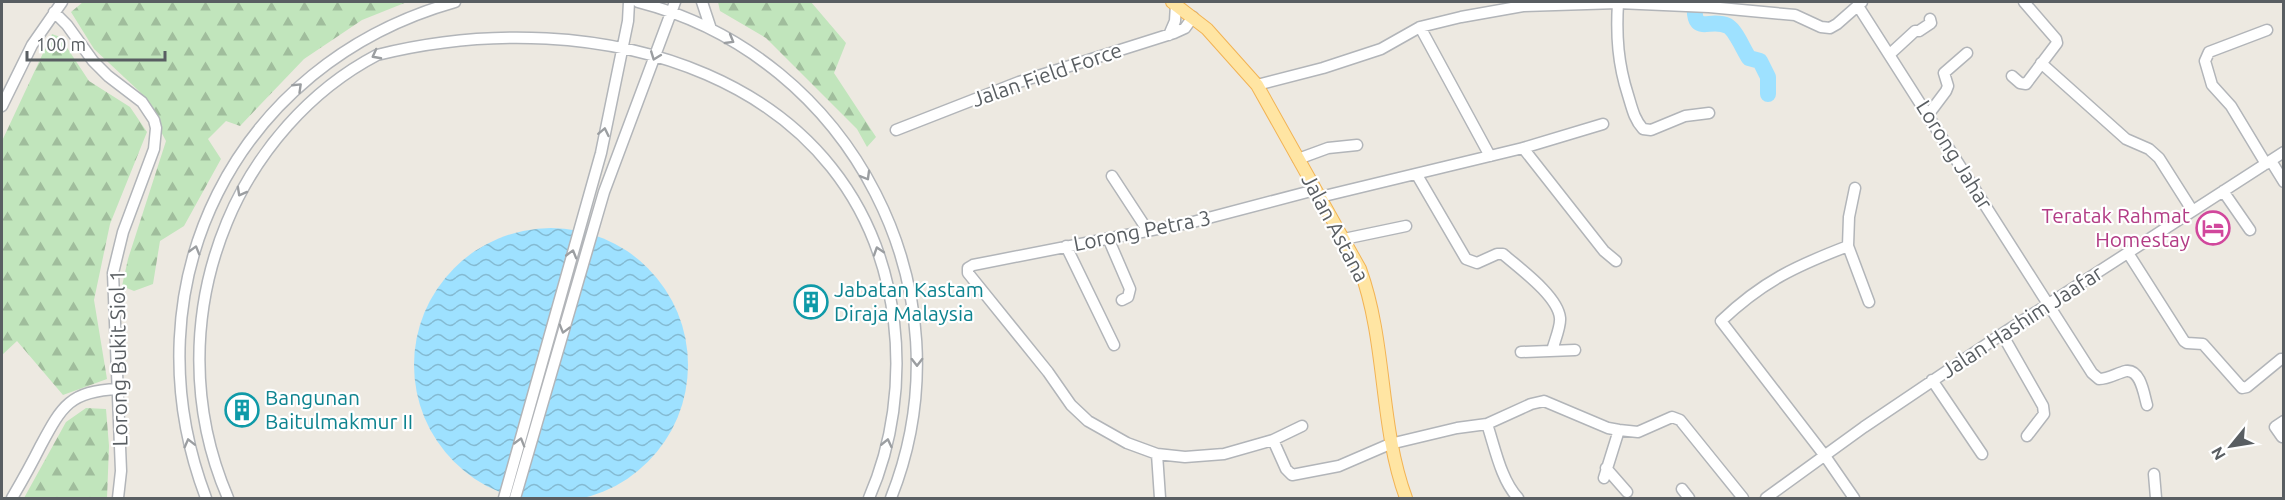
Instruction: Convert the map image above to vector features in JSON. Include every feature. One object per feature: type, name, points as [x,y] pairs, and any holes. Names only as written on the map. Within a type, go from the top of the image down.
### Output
[{"type":"main road","name":"Jalan Astana","points":[[1174,3],[1207,29],[1257,85],[1360,269],[1371,298],[1390,444],[1406,498]]},
{"type":"street","points":[[2,106],[32,45],[62,2]]},
{"type":"street","points":[[206,498],[186,429],[179,383],[180,325],[187,280],[199,237],[216,196],[240,154],[269,116],[303,82],[341,52],[382,28],[426,10],[455,2]]},
{"type":"street","points":[[504,498],[601,153],[628,21],[629,2]]},
{"type":"street","points":[[638,2],[673,7],[745,48],[776,70],[831,124],[854,155],[881,202],[900,252],[913,304],[917,357],[916,390],[906,454],[891,498]]},
{"type":"street","points":[[702,2],[711,29]]},
{"type":"street","points":[[2012,76],[2020,83],[2026,84],[2057,43],[2024,2]]},
{"type":"street","points":[[1168,35],[1175,21],[1174,3]]},
{"type":"street","points":[[1257,85],[1323,68],[1382,49],[1420,27],[1523,6],[1618,3],[1684,5],[1795,15],[1821,27],[1830,28],[1860,4]]},
{"type":"street","points":[[1618,3],[1616,30],[1620,68],[1636,120],[1642,129],[1651,130],[1685,116],[1709,114]]},
{"type":"street","name":"Lorong Jahar","points":[[1860,4],[2092,373],[2099,379],[2108,379],[2126,371],[2132,372],[2138,376],[2147,405]]},
{"type":"street","points":[[515,498],[604,192],[673,7]]},
{"type":"street","name":"Lorong Bukit Siol 1","points":[[54,12],[67,25],[93,61],[108,76],[142,102],[154,120],[156,128],[154,149],[123,232],[114,273],[121,471],[118,498]]},
{"type":"street","name":"Jalan Field Force","points":[[896,130],[1019,82],[1168,35],[1185,28],[1194,17]]},
{"type":"street","points":[[1890,54],[1915,31],[1931,23],[1930,18]]},
{"type":"street","points":[[1420,27],[1490,156]]},
{"type":"street","points":[[2267,30],[2210,52],[2205,62],[2212,85],[2231,106],[2283,182]]},
{"type":"street","points":[[228,498],[208,441],[201,403],[199,364],[200,327],[206,285],[218,244],[234,204],[254,170],[277,138],[303,109],[333,83],[365,61],[409,39]]},
{"type":"street","points":[[1928,115],[1947,92],[1948,86],[1944,73],[1967,53]]},
{"type":"street","points":[[2042,63],[2126,139],[2149,149],[2159,159],[2192,210]]},
{"type":"street","points":[[795,117],[817,139],[851,190],[877,245],[892,304],[896,334],[896,395],[887,445],[869,498]]},
{"type":"street","name":"Lorong Petra 3","points":[[1157,454],[1127,442],[1088,421],[1071,405],[1048,372],[968,273],[968,268],[973,265],[1417,175],[1523,148],[1603,124]]},
{"type":"street","points":[[1298,159],[1328,148],[1357,145]]},
{"type":"street","points":[[1523,148],[1604,251],[1616,261]]},
{"type":"street","name":"Jalan Hashim Jaafar","points":[[1766,498],[1932,380],[2283,152]]},
{"type":"street","points":[[1417,175],[1466,259],[1477,263],[1497,254],[1503,254],[1533,277],[1561,318],[1552,351]]},
{"type":"street","points":[[1112,176],[1148,231]]},
{"type":"street","points":[[1856,188],[1849,217],[1848,246],[1869,302]]},
{"type":"street","points":[[2223,190],[2250,230]]},
{"type":"street","points":[[1344,239],[1406,226]]},
{"type":"street","points":[[1108,238],[1130,289],[1128,297],[1122,300]]},
{"type":"street","points":[[1066,246],[1114,345]]},
{"type":"street","points":[[1848,246],[1812,260],[1764,285],[1746,297],[1721,321],[1825,456],[1854,498]]},
{"type":"street","points":[[2128,253],[2184,341],[2203,344],[2242,388],[2247,387],[2281,359]]},
{"type":"street","points":[[2002,334],[2043,406],[2044,414],[2027,436]]},
{"type":"street","points":[[1521,352],[1575,350]]},
{"type":"street","points":[[1932,380],[1982,454]]},
{"type":"street","points":[[12,498],[49,429],[64,407],[80,396],[96,390],[118,389]]},
{"type":"street","points":[[1273,440],[1286,468],[1292,475],[1339,466],[1390,444],[1457,428],[1487,424],[1531,404],[1544,401],[1608,428],[1619,430],[1638,432],[1672,417],[1680,420],[1743,498]]},
{"type":"street","points":[[2283,421],[2275,427],[2283,437]]},
{"type":"street","points":[[1487,424],[1499,462],[1513,493],[1518,498]]},
{"type":"street","points":[[1160,498],[1157,454],[1185,457],[1224,454],[1273,440],[1302,426]]},
{"type":"street","points":[[1619,430],[1605,473],[1627,492]]},
{"type":"street","points":[[2270,433],[2283,437]]},
{"type":"street","points":[[2154,474],[2156,498]]},
{"type":"green space","points":[[83,2],[407,2],[362,20],[304,59],[240,126],[226,121],[208,139],[221,159],[184,226],[160,241],[153,284],[134,291],[122,286],[128,259],[166,141],[140,92],[94,49],[71,12]]},
{"type":"green space","points":[[718,2],[811,2],[846,43],[834,73],[876,137],[867,147],[857,129],[766,38],[720,11]]},
{"type":"green space","points":[[52,34],[60,37],[89,81],[130,107],[147,132],[110,224],[94,300],[107,379],[63,395],[17,341],[2,355],[2,141]]},
{"type":"green space","points":[[86,408],[106,409],[109,446],[107,498],[24,498],[66,422]]},
{"type":"water","points":[[551,228],[591,234],[616,244],[648,268],[672,300],[682,325],[688,365],[682,405],[672,430],[648,462],[616,486],[591,496],[551,502],[511,496],[486,486],[454,462],[430,430],[420,405],[414,365],[420,325],[430,300],[454,268],[486,244],[511,234]]},
{"type":"waterway","points":[[1695,2],[1696,20],[1699,23],[1728,26],[1737,36],[1749,58],[1760,61],[1768,77],[1768,94]]},
{"type":"place","name":"Teratak Rahmat Homestay","points":[[2213,228]]},
{"type":"place","name":"Jabatan Kastam Diraja Malaysia","points":[[811,302]]},
{"type":"place","name":"Bangunan Baitulmakmur II","points":[[242,410]]}]
